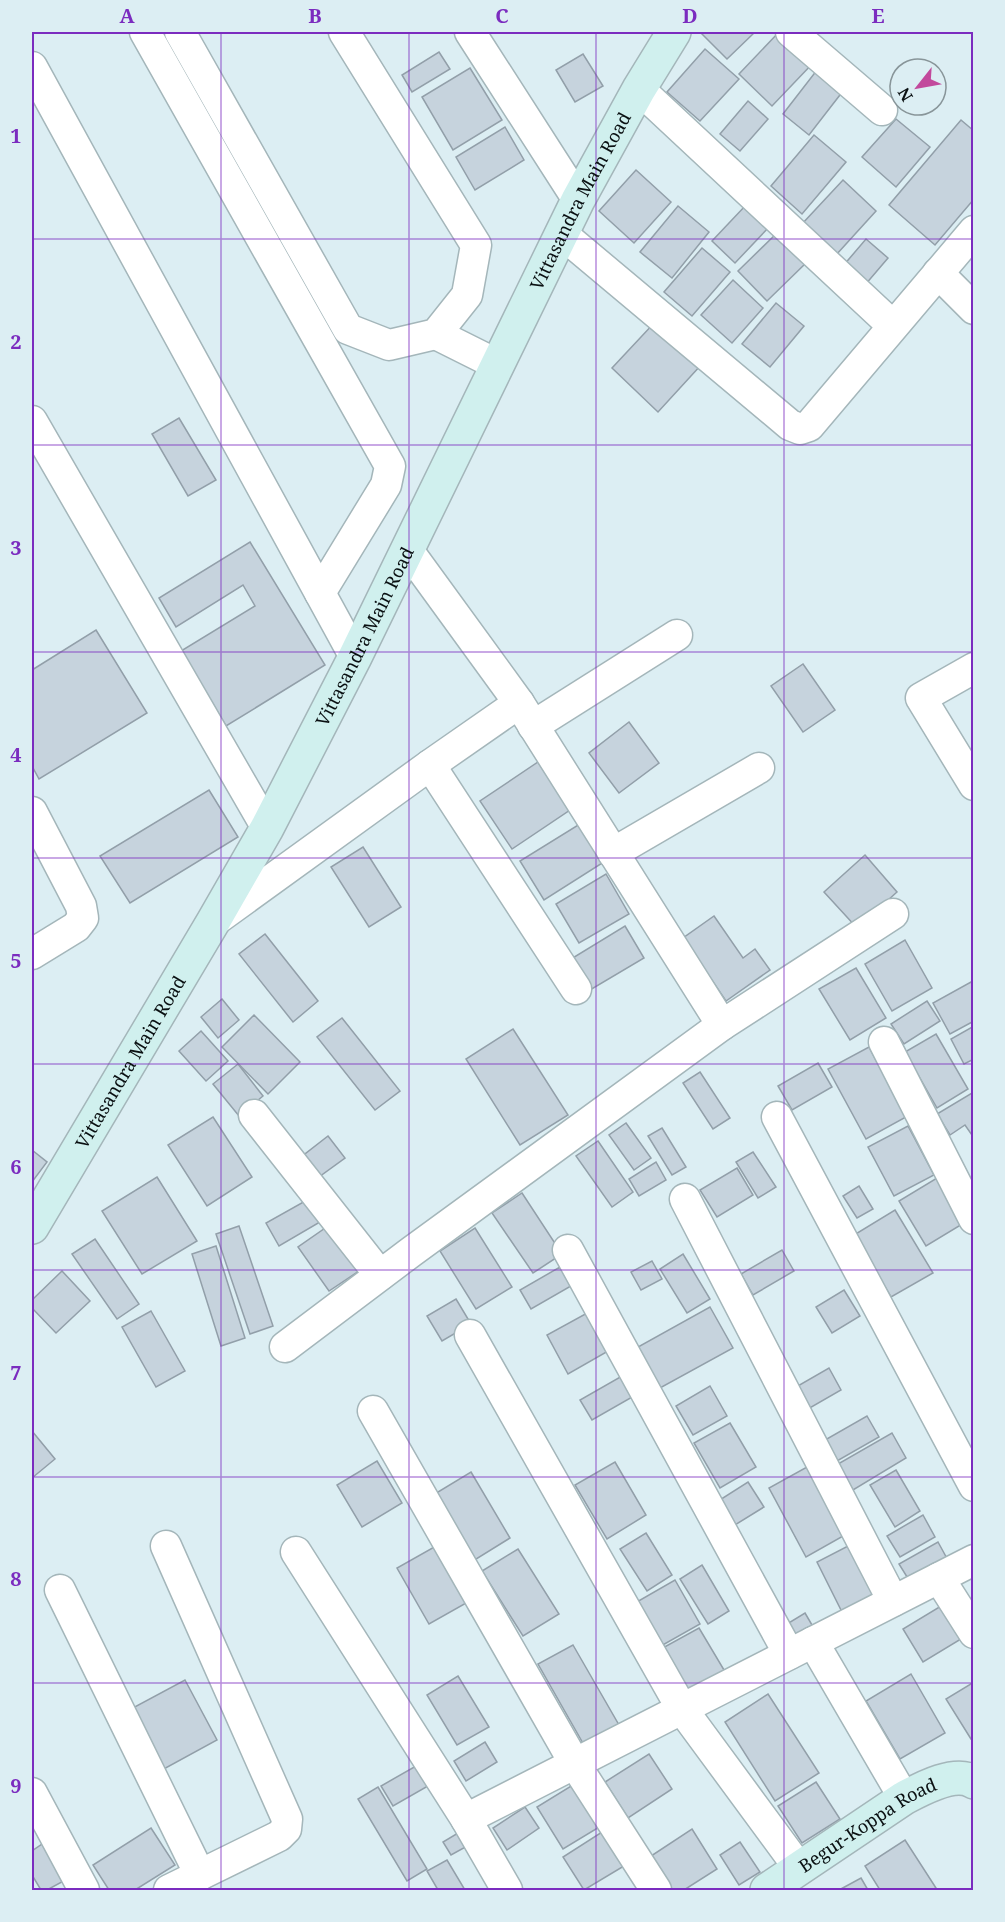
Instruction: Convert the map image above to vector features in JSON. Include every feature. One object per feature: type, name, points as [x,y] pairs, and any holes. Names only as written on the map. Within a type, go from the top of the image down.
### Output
[{"type":"street","points":[[145,32],[390,466],[386,485],[320,593]]},
{"type":"street","points":[[180,32],[348,329],[389,345],[436,334],[467,295],[476,245],[344,32]]},
{"type":"street","points":[[470,32],[578,200]]},
{"type":"street","points":[[791,32],[882,110]]},
{"type":"street","name":"Vittasandra Main Road","points":[[32,1227],[267,828],[355,657],[578,200],[669,34]]},
{"type":"street","points":[[32,67],[355,657]]},
{"type":"street","points":[[639,89],[893,326]]},
{"type":"street","points":[[561,234],[790,425],[800,429],[809,426],[974,231]]},
{"type":"street","points":[[938,273],[974,309]]},
{"type":"street","points":[[436,334],[498,365]]},
{"type":"street","points":[[32,421],[267,828]]},
{"type":"street","points":[[407,549],[526,714],[722,1025]]},
{"type":"street","points":[[213,922],[430,765],[677,635]]},
{"type":"street","points":[[974,668],[921,698],[974,785]]},
{"type":"street","points":[[430,765],[576,989]]},
{"type":"street","points":[[613,853],[759,768]]},
{"type":"street","points":[[32,812],[81,906],[83,918],[76,927],[32,954]]},
{"type":"street","points":[[285,1347],[722,1025],[893,914]]},
{"type":"street","points":[[884,1042],[974,1219]]},
{"type":"street","points":[[254,1115],[380,1275]]},
{"type":"street","points":[[777,1117],[974,1486]]},
{"type":"street","points":[[685,1200],[893,1601]]},
{"type":"street","points":[[568,1250],[801,1648],[904,1798]]},
{"type":"street","points":[[470,1335],[682,1708],[798,1868]]},
{"type":"street","points":[[373,1411],[575,1764],[656,1890]]},
{"type":"street","points":[[166,1546],[287,1819],[286,1828],[279,1836],[169,1890]]},
{"type":"street","points":[[296,1552],[466,1819],[507,1890]]},
{"type":"street","points":[[466,1819],[974,1560]]},
{"type":"street","points":[[939,1578],[974,1633]]},
{"type":"street","points":[[60,1590],[200,1875]]},
{"type":"street","name":"Begur-Koppa Road","points":[[767,1890],[904,1798],[941,1781],[972,1779]]},
{"type":"street","points":[[32,1793],[84,1890]]},
{"type":"building","points":[[702,32],[755,32],[727,59]]},
{"type":"building","points":[[779,32],[813,63],[772,106],[739,74]]},
{"type":"building","points":[[705,49],[739,79],[700,121],[667,92]]},
{"type":"building","points":[[439,52],[450,69],[412,92],[402,75]]},
{"type":"building","points":[[583,54],[603,86],[575,102],[556,70]]},
{"type":"building","points":[[470,68],[502,120],[453,150],[422,97]]},
{"type":"building","points":[[817,70],[843,91],[809,135],[783,114]]},
{"type":"building","points":[[748,101],[768,119],[740,151],[720,134]]},
{"type":"building","points":[[896,119],[930,147],[896,187],[862,157]]},
{"type":"building","points":[[961,120],[974,131],[974,199],[935,245],[889,205]]},
{"type":"building","points":[[505,127],[524,160],[475,190],[456,157]]},
{"type":"building","points":[[814,135],[846,162],[802,214],[771,186]]},
{"type":"building","points":[[636,170],[671,202],[634,243],[599,211]]},
{"type":"building","points":[[843,180],[876,211],[836,255],[802,224]]},
{"type":"building","points":[[746,205],[769,227],[735,263],[712,241]]},
{"type":"building","points":[[678,206],[709,232],[672,278],[640,252]]},
{"type":"building","points":[[778,232],[807,262],[767,301],[738,271]]},
{"type":"building","points":[[866,239],[888,258],[865,285],[843,266]]},
{"type":"building","points":[[702,248],[730,272],[692,316],[664,292]]},
{"type":"building","points":[[733,280],[763,308],[732,343],[701,315]]},
{"type":"building","points":[[776,303],[804,326],[770,367],[742,344]]},
{"type":"building","points":[[655,322],[701,365],[658,412],[612,368]]},
{"type":"building","points":[[179,418],[216,480],[188,496],[152,434]]},
{"type":"building","points":[[250,542],[325,665],[226,726],[181,651],[255,606],[243,585],[176,627],[159,598]]},
{"type":"building","points":[[96,630],[147,713],[39,779],[32,766],[32,670]]},
{"type":"building","points":[[803,664],[835,710],[803,732],[771,686]]},
{"type":"building","points":[[629,722],[659,763],[619,793],[589,753]]},
{"type":"building","points":[[538,762],[570,810],[512,849],[480,801]]},
{"type":"building","points":[[209,790],[238,837],[130,903],[100,856]]},
{"type":"building","points":[[583,822],[607,860],[544,900],[520,861]]},
{"type":"building","points":[[363,847],[401,907],[369,927],[331,867]]},
{"type":"building","points":[[865,855],[897,892],[857,928],[824,892]]},
{"type":"building","points":[[606,874],[629,914],[579,943],[556,904]]},
{"type":"building","points":[[714,916],[743,958],[755,949],[770,970],[726,1001],[683,938]]},
{"type":"building","points":[[625,926],[644,958],[590,990],[571,959]]},
{"type":"building","points":[[265,934],[318,1001],[293,1022],[239,954]]},
{"type":"building","points":[[905,940],[932,988],[892,1011],[865,964]]},
{"type":"building","points":[[856,968],[886,1018],[850,1040],[819,989]]},
{"type":"building","points":[[971,982],[974,986],[974,1021],[950,1034],[933,1003]]},
{"type":"building","points":[[222,999],[239,1020],[218,1038],[201,1017]]},
{"type":"building","points":[[927,1001],[940,1021],[904,1044],[891,1024]]},
{"type":"building","points":[[254,1015],[300,1062],[268,1094],[222,1047]]},
{"type":"building","points":[[342,1018],[400,1091],[375,1110],[317,1037]]},
{"type":"building","points":[[974,1026],[974,1059],[964,1064],[951,1039]]},
{"type":"building","points":[[513,1029],[568,1115],[520,1145],[466,1059]]},
{"type":"building","points":[[201,1031],[228,1061],[206,1081],[179,1051]]},
{"type":"building","points":[[936,1034],[968,1089],[937,1108],[905,1052]]},
{"type":"building","points":[[869,1047],[906,1117],[866,1139],[828,1069]]},
{"type":"building","points":[[818,1063],[832,1087],[792,1110],[778,1086]]},
{"type":"building","points":[[238,1064],[263,1096],[239,1116],[213,1084]]},
{"type":"building","points":[[700,1072],[730,1118],[713,1129],[683,1083]]},
{"type":"building","points":[[972,1093],[974,1138],[965,1125],[950,1135],[937,1114]]},
{"type":"building","points":[[213,1117],[252,1177],[207,1206],[168,1145]]},
{"type":"building","points":[[626,1123],[651,1158],[634,1170],[609,1135]]},
{"type":"building","points":[[908,1126],[934,1175],[894,1196],[868,1147]]},
{"type":"building","points":[[662,1128],[686,1167],[672,1175],[648,1136]]},
{"type":"building","points":[[328,1136],[345,1158],[312,1182],[296,1161]]},
{"type":"building","points":[[598,1141],[633,1192],[612,1207],[576,1156]]},
{"type":"building","points":[[32,1150],[47,1162],[32,1182]]},
{"type":"building","points":[[753,1152],[776,1187],[758,1198],[736,1162]]},
{"type":"building","points":[[656,1162],[666,1180],[639,1196],[629,1179]]},
{"type":"building","points":[[737,1168],[753,1195],[717,1217],[700,1190]]},
{"type":"building","points":[[157,1177],[197,1241],[142,1274],[102,1211]]},
{"type":"building","points":[[937,1178],[964,1223],[926,1246],[899,1201]]},
{"type":"building","points":[[859,1186],[873,1209],[857,1218],[843,1196]]},
{"type":"building","points":[[522,1193],[562,1254],[533,1273],[492,1213]]},
{"type":"building","points":[[307,1200],[320,1222],[279,1246],[266,1223]]},
{"type":"building","points":[[895,1210],[933,1273],[891,1297],[854,1235]]},
{"type":"building","points":[[331,1224],[362,1269],[329,1291],[298,1247]]},
{"type":"building","points":[[239,1226],[273,1326],[250,1334],[216,1234]]},
{"type":"building","points":[[475,1228],[512,1287],[476,1309],[440,1251]]},
{"type":"building","points":[[95,1239],[139,1304],[117,1319],[72,1254]]},
{"type":"building","points":[[216,1246],[245,1338],[221,1346],[192,1254]]},
{"type":"building","points":[[782,1250],[794,1271],[753,1295],[741,1274]]},
{"type":"building","points":[[683,1254],[710,1299],[687,1313],[660,1269]]},
{"type":"building","points":[[652,1261],[662,1279],[641,1290],[631,1272]]},
{"type":"building","points":[[560,1267],[571,1286],[531,1309],[520,1290]]},
{"type":"building","points":[[62,1271],[90,1301],[56,1333],[32,1308],[32,1300]]},
{"type":"building","points":[[844,1290],[860,1316],[832,1333],[816,1307]]},
{"type":"building","points":[[456,1299],[471,1324],[442,1341],[427,1316]]},
{"type":"building","points":[[710,1307],[733,1348],[660,1388],[638,1347]]},
{"type":"building","points":[[151,1311],[185,1371],[156,1387],[122,1327]]},
{"type":"building","points":[[589,1312],[610,1350],[568,1374],[547,1335]]},
{"type":"building","points":[[829,1368],[841,1390],[808,1409],[796,1387]]},
{"type":"building","points":[[622,1376],[634,1396],[592,1420],[580,1400]]},
{"type":"building","points":[[710,1386],[727,1416],[693,1435],[676,1406]]},
{"type":"building","points":[[867,1416],[879,1437],[837,1461],[825,1440]]},
{"type":"building","points":[[730,1423],[756,1467],[720,1488],[694,1443]]},
{"type":"building","points":[[32,1431],[55,1459],[32,1478]]},
{"type":"building","points":[[892,1433],[906,1458],[853,1490],[838,1464]]},
{"type":"building","points":[[377,1461],[402,1503],[362,1527],[337,1485]]},
{"type":"building","points":[[615,1462],[646,1515],[607,1539],[575,1485]]},
{"type":"building","points":[[807,1467],[845,1535],[806,1557],[769,1488]]},
{"type":"building","points":[[896,1470],[920,1511],[895,1527],[870,1485]]},
{"type":"building","points":[[471,1472],[510,1538],[473,1561],[433,1495]]},
{"type":"building","points":[[748,1482],[764,1507],[730,1528],[715,1503]]},
{"type":"building","points":[[923,1515],[935,1537],[900,1557],[887,1536]]},
{"type":"building","points":[[646,1533],[672,1575],[647,1591],[620,1549]]},
{"type":"building","points":[[938,1542],[950,1564],[912,1585],[899,1564]]},
{"type":"building","points":[[850,1545],[878,1601],[845,1618],[817,1562]]},
{"type":"building","points":[[436,1546],[468,1602],[429,1624],[397,1568]]},
{"type":"building","points":[[518,1549],[559,1614],[523,1636],[482,1571]]},
{"type":"building","points":[[702,1565],[729,1611],[708,1624],[680,1579]]},
{"type":"building","points":[[675,1580],[700,1624],[661,1646],[635,1603]]},
{"type":"building","points":[[941,1606],[961,1639],[923,1662],[903,1629]]},
{"type":"building","points":[[805,1613],[819,1637],[801,1647],[787,1624]]},
{"type":"building","points":[[699,1628],[730,1680],[690,1703],[659,1650]]},
{"type":"building","points":[[573,1645],[623,1732],[588,1752],[538,1664]]},
{"type":"building","points":[[911,1674],[945,1733],[900,1759],[866,1701]]},
{"type":"building","points":[[458,1676],[489,1727],[457,1745],[427,1695]]},
{"type":"building","points":[[185,1680],[217,1740],[162,1770],[129,1710]]},
{"type":"building","points":[[974,1682],[974,1738],[971,1739],[946,1699]]},
{"type":"building","points":[[768,1694],[819,1773],[775,1801],[725,1722]]},
{"type":"building","points":[[485,1742],[497,1762],[466,1781],[454,1761]]},
{"type":"building","points":[[649,1754],[672,1789],[628,1818],[605,1782]]},
{"type":"building","points":[[416,1766],[428,1786],[393,1806],[381,1786]]},
{"type":"building","points":[[816,1782],[840,1819],[802,1843],[778,1806]]},
{"type":"building","points":[[576,1783],[601,1826],[563,1849],[537,1807]]},
{"type":"building","points":[[378,1787],[427,1869],[407,1881],[358,1799]]},
{"type":"building","points":[[525,1807],[539,1828],[507,1850],[493,1828]]},
{"type":"building","points":[[151,1828],[175,1865],[135,1890],[109,1890],[93,1865]]},
{"type":"building","points":[[692,1829],[717,1869],[684,1890],[670,1890],[648,1858]]},
{"type":"building","points":[[463,1830],[471,1844],[451,1855],[443,1842]]},
{"type":"building","points":[[602,1832],[624,1866],[584,1890],[563,1857]]},
{"type":"building","points":[[48,1840],[71,1877],[47,1890],[41,1890],[32,1875],[32,1851]]},
{"type":"building","points":[[905,1840],[936,1888],[932,1890],[880,1890],[865,1866]]},
{"type":"building","points":[[740,1842],[760,1872],[739,1885],[720,1855]]},
{"type":"building","points":[[447,1860],[465,1890],[438,1890],[427,1871]]},
{"type":"building","points":[[861,1878],[868,1890],[839,1890]]}]
